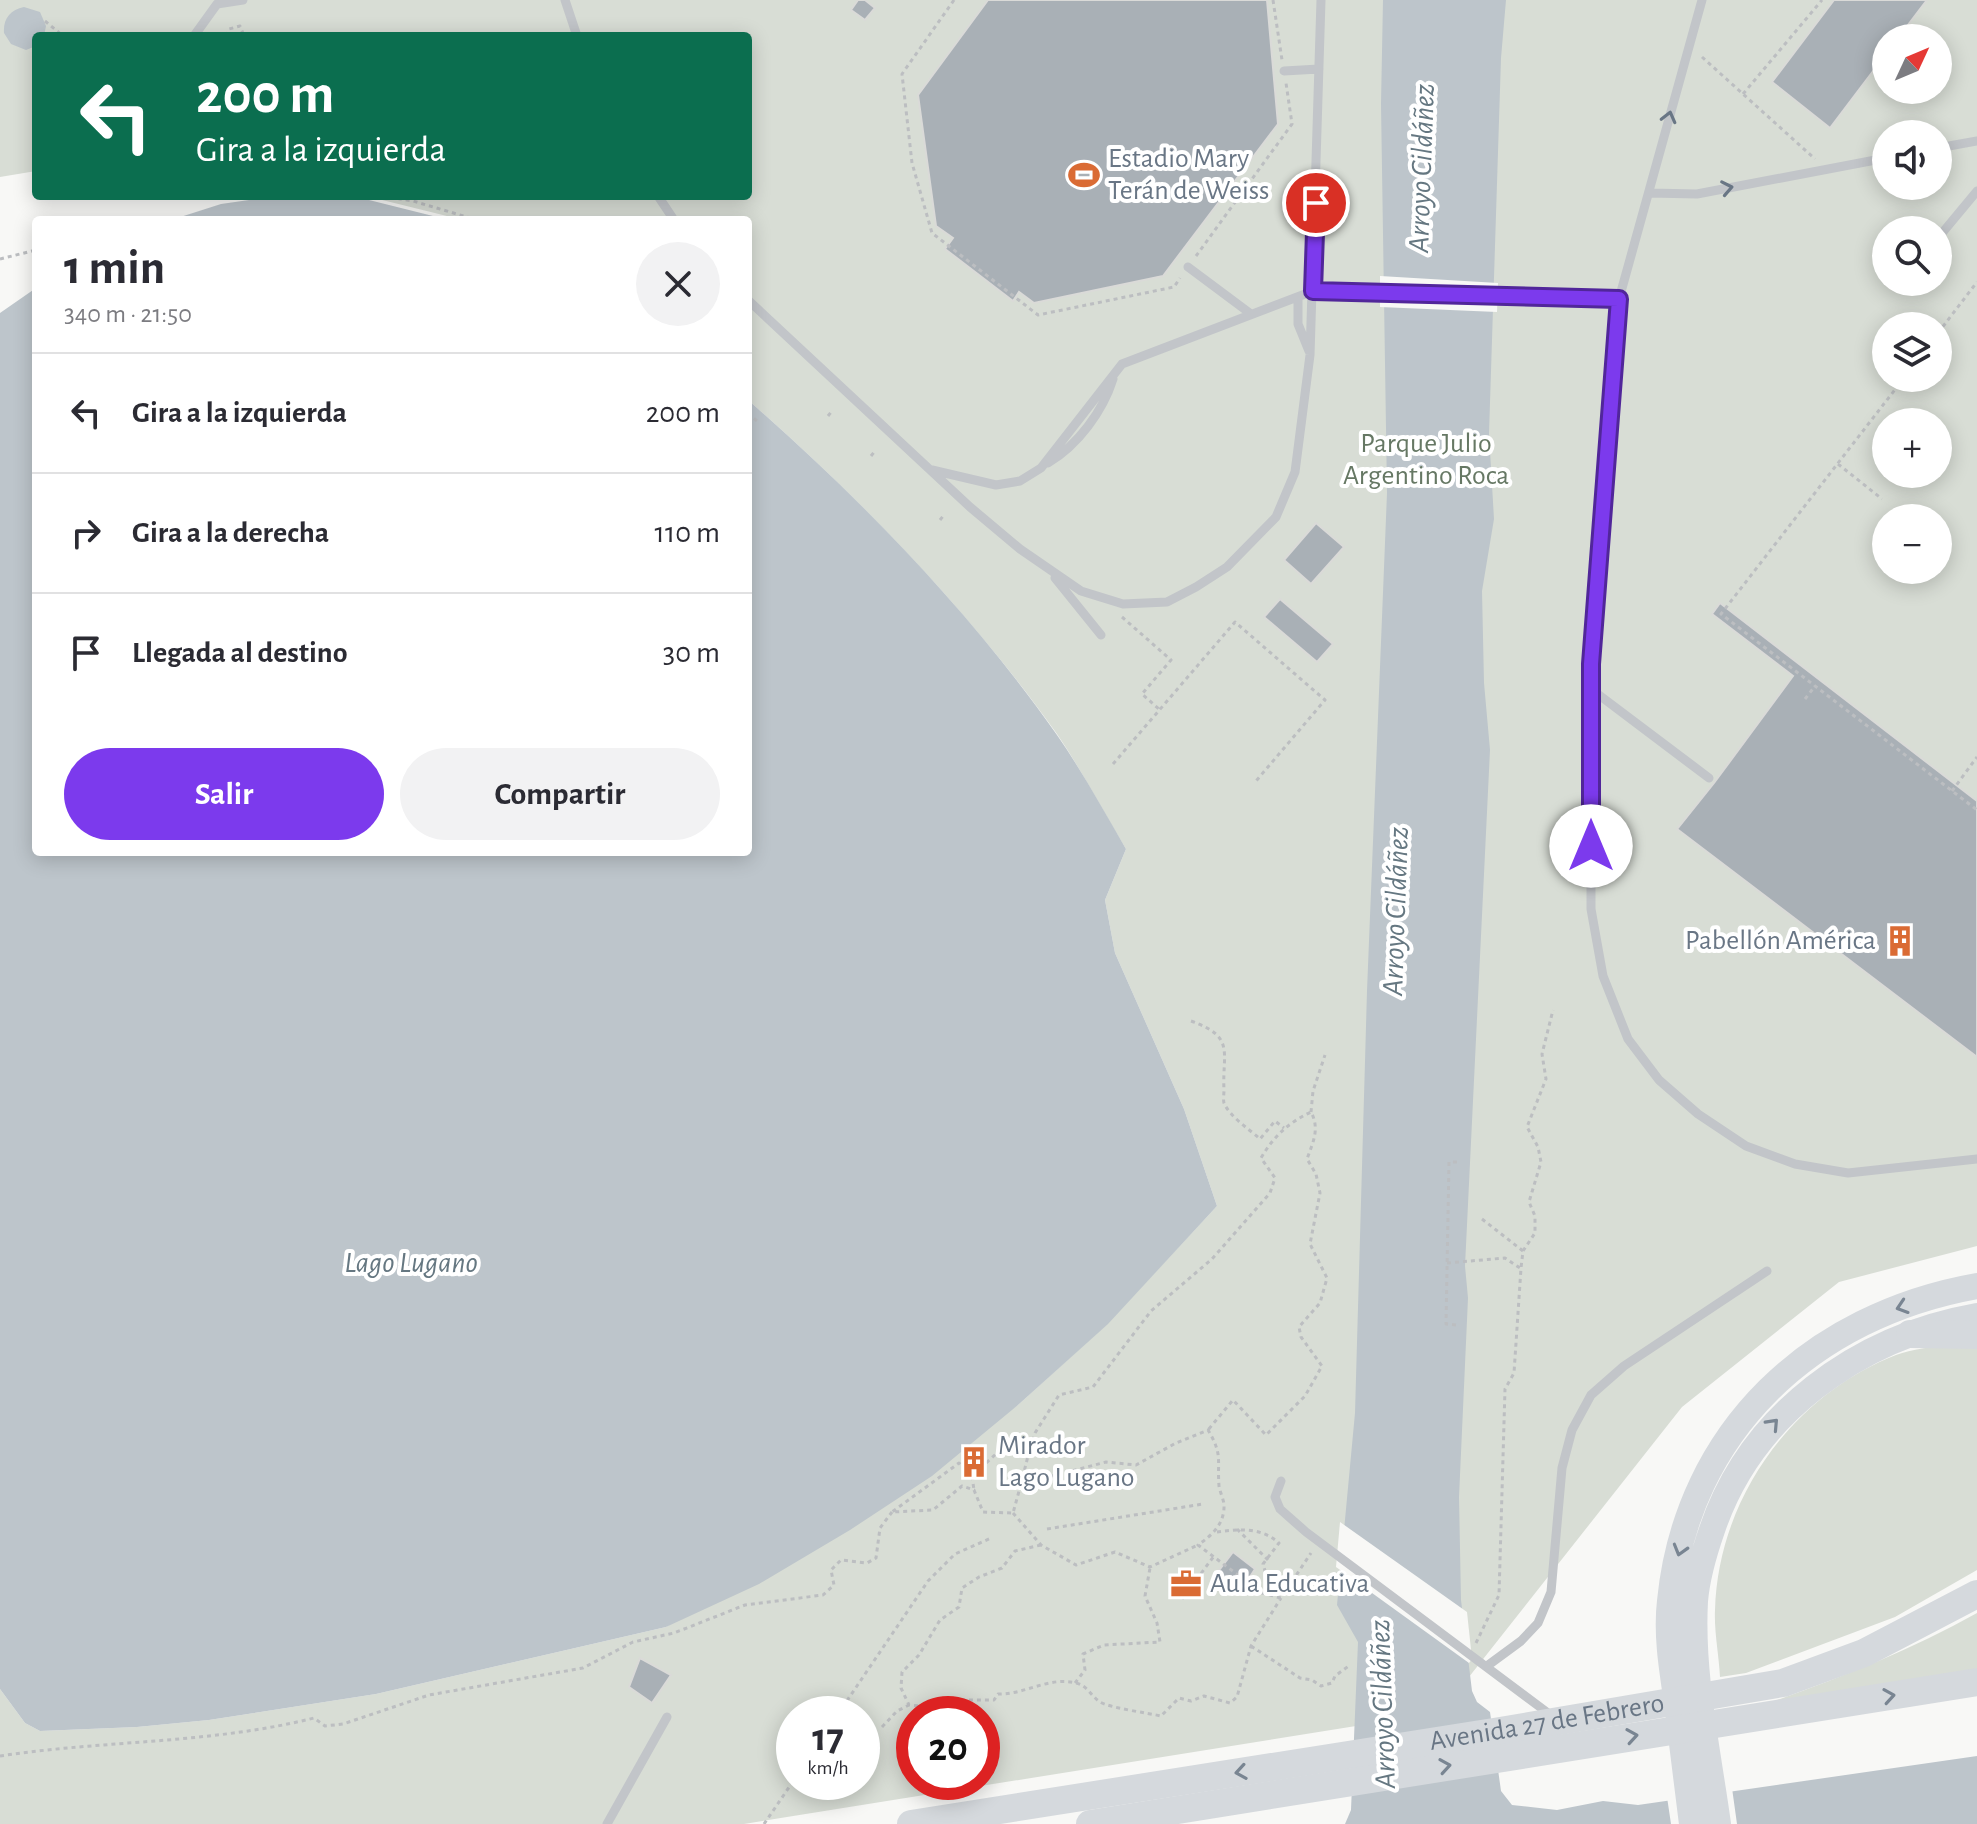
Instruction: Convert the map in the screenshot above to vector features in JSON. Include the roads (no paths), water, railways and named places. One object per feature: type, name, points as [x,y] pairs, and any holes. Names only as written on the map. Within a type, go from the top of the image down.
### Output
[{"type":"main road","points":[[1718,1824],[1670,1602],[1675,1564],[1706,1477],[1747,1411],[1797,1363],[1825,1342],[1858,1324],[1914,1302],[1977,1286]]},
{"type":"main road","points":[[1692,1824],[1686,1678],[1694,1635],[1695,1598],[1716,1516],[1747,1456],[1768,1428],[1816,1384],[1863,1356],[1910,1334],[1977,1316]]},
{"type":"main road","points":[[1910,1334],[1977,1335]]},
{"type":"main road","name":"Avenida 27 de Febrero","points":[[1090,1824],[1313,1788],[1500,1744],[1559,1721],[1783,1683],[1864,1653],[1977,1594]]},
{"type":"main road","name":"Avenida 27 de Febrero","points":[[911,1824],[1318,1760],[1500,1744],[1574,1745],[1977,1682]]},
{"type":"lane","points":[[197,32],[217,4],[243,0]]},
{"type":"lane","points":[[565,0],[576,32]]},
{"type":"lane","points":[[752,304],[929,469],[1020,549],[1081,591],[1123,604],[1167,602],[1227,567],[1276,517],[1295,472],[1310,355],[1321,0]]},
{"type":"lane","points":[[1702,0],[1619,299],[1591,689],[1591,909],[1603,976],[1628,1039],[1659,1080],[1698,1114],[1746,1146],[1795,1164],[1848,1173],[1977,1159]]},
{"type":"lane","points":[[1284,71],[1319,69]]},
{"type":"lane","points":[[1952,145],[1977,141]]},
{"type":"lane","points":[[1650,193],[1697,194],[1872,161]]},
{"type":"lane","points":[[1952,221],[1977,191]]},
{"type":"lane","points":[[1188,267],[1251,314]]},
{"type":"lane","points":[[929,469],[996,485],[1020,481],[1041,468],[1122,364],[1313,291],[1619,299]]},
{"type":"lane","points":[[1298,297],[1298,324],[1310,355]]},
{"type":"lane","points":[[1048,569],[1101,635]]},
{"type":"lane","points":[[1591,689],[1709,778]]},
{"type":"lane","points":[[1487,1666],[1521,1641],[1538,1623],[1551,1592],[1562,1468],[1572,1430],[1591,1395],[1624,1366],[1767,1271]]},
{"type":"lane","points":[[1281,1481],[1275,1497],[1280,1509],[1559,1721],[1574,1745]]},
{"type":"lane","points":[[607,1824],[667,1717]]},
{"type":"water","name":"Arroyo Cildáñez","points":[[1383,0],[1506,0],[1501,58],[1489,434],[1494,519],[1482,591],[1484,683],[1490,750],[1465,1266],[1468,1298],[1459,1497],[1461,1600],[1472,1691],[1477,1702],[1490,1712],[1501,1791],[1512,1805],[1557,1810],[1603,1801],[1638,1805],[1977,1756],[1977,1824],[1345,1824],[1351,1810],[1358,1642],[1337,1605],[1355,1413],[1367,991],[1387,493],[1381,104]]},
{"type":"water","points":[[24,7],[40,12],[46,26],[45,32],[32,32],[32,48],[26,50],[11,44],[4,33],[8,16]]},
{"type":"water","points":[[250,200],[369,200],[433,216],[184,216],[221,204]]},
{"type":"water","name":"Lago Lugano","points":[[32,291],[32,856],[752,856],[752,404],[872,517],[988,644],[1066,749],[1126,849],[1105,900],[1115,953],[1184,1109],[1217,1206],[1108,1324],[1018,1405],[932,1476],[759,1584],[666,1627],[376,1694],[209,1720],[40,1731],[25,1723],[0,1689],[0,313]]},
{"type":"place","name":"Estadio Mary Terán de Weiss","points":[[1084,175]]},
{"type":"place","name":"Pabellón América","points":[[1900,941]]},
{"type":"place","name":"Mirador Lago Lugano","points":[[974,1462]]},
{"type":"place","name":"Aula Educativa","points":[[1186,1584]]},
{"type":"park label","name":"Parque Julio Argentino Roca","points":[[1426,460]]}]
